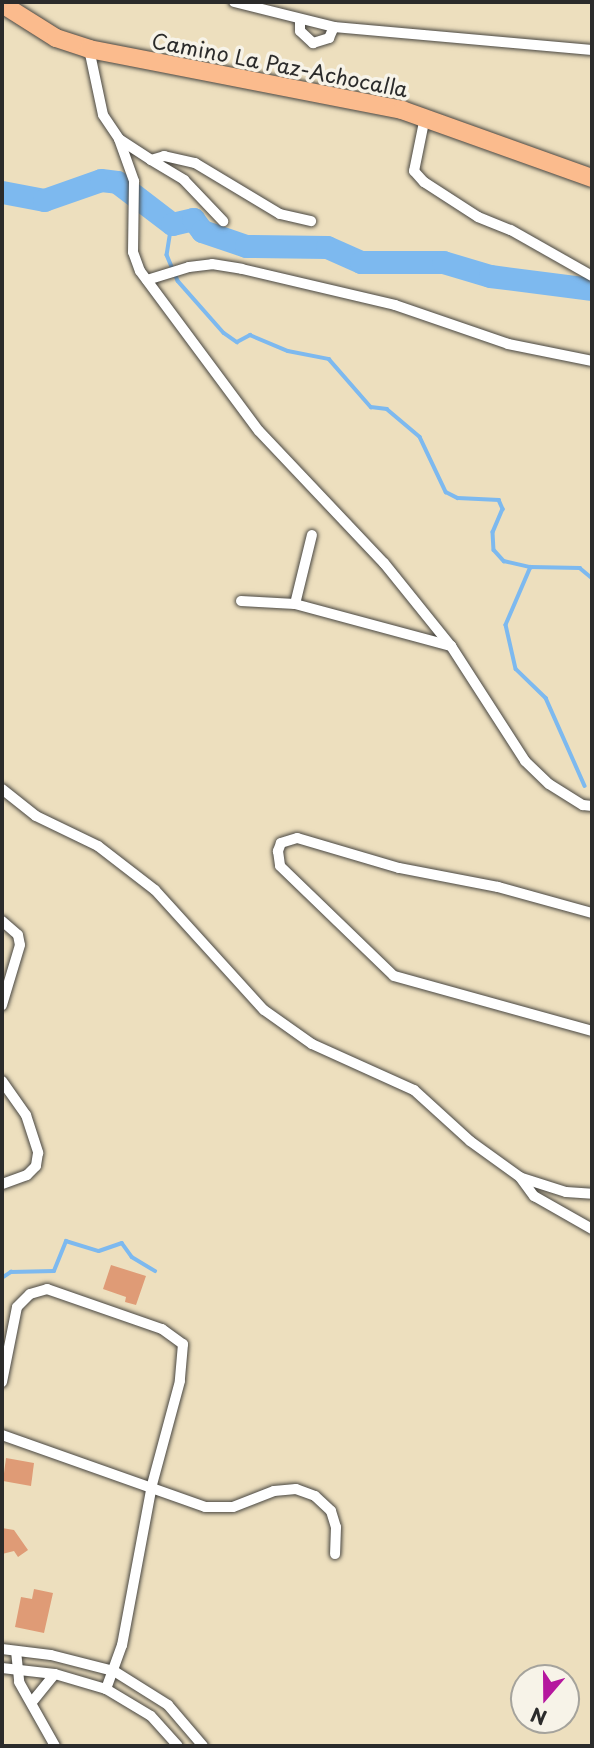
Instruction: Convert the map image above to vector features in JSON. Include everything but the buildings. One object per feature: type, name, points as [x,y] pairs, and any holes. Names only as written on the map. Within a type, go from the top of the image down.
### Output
[{"type":"main road","name":"Camino La Paz-Achocalla","points":[[2,4],[56,38],[89,49],[169,67],[319,91],[425,117],[592,178]]},
{"type":"street","points":[[234,2],[334,27],[592,50]]},
{"type":"street","points":[[300,20],[300,32],[313,43],[329,38],[334,27]]},
{"type":"street","points":[[89,49],[103,115],[119,139],[134,181],[133,252],[147,280],[260,431],[384,563],[451,646],[509,742],[549,784],[589,808]]},
{"type":"street","points":[[425,117],[414,171],[425,182],[478,217],[511,230],[592,276]]},
{"type":"street","points":[[119,139],[184,180],[223,221]]},
{"type":"street","points":[[151,160],[164,156],[195,163],[280,214],[311,221]]},
{"type":"street","points":[[147,280],[188,267],[212,264],[242,269],[395,305],[509,344],[592,361]]},
{"type":"street","points":[[295,604],[312,536]]},
{"type":"street","points":[[241,601],[295,604],[451,646]]},
{"type":"street","points":[[2,789],[36,816],[98,846],[155,890],[264,1010],[312,1044],[414,1090],[470,1141],[520,1177],[554,1189],[592,1194]]},
{"type":"street","points":[[592,913],[498,887],[399,868],[297,838],[281,842],[278,851],[280,866],[394,976],[592,1031]]},
{"type":"street","points":[[2,921],[18,935],[20,945],[2,1005]]},
{"type":"street","points":[[2,1081],[26,1115],[38,1153],[36,1166],[27,1175],[2,1184]]},
{"type":"street","points":[[520,1177],[534,1196],[592,1229]]},
{"type":"street","points":[[2,1382],[9,1326],[17,1307],[30,1294],[65,1292],[175,1335],[185,1356],[152,1485],[114,1671],[106,1689]]},
{"type":"street","points":[[2,1435],[219,1509],[274,1491],[296,1489],[315,1496],[331,1511],[337,1527],[335,1554]]},
{"type":"street","points":[[2,1650],[114,1671],[168,1705],[203,1746]]},
{"type":"street","points":[[16,1651],[15,1670],[55,1746]]},
{"type":"street","points":[[2,1668],[55,1674],[106,1689],[151,1716],[178,1746]]},
{"type":"street","points":[[32,1702],[55,1674]]},
{"type":"waterway","points":[[2,192],[44,200],[101,180],[117,182],[172,224],[193,219],[202,231],[246,246],[327,247],[361,262],[443,262],[490,276],[592,289]]},
{"type":"waterway","points":[[172,224],[167,255],[178,281],[224,333],[237,342],[250,335],[288,351],[329,359],[371,407],[387,409],[420,437],[446,492],[458,498],[499,500],[503,509],[493,532],[494,550],[504,561],[531,567],[580,568],[592,578]]},
{"type":"waterway","points":[[531,567],[506,625],[516,669],[546,698],[585,786]]},
{"type":"waterway","points":[[2,1278],[11,1272],[54,1271],[66,1241],[99,1251],[122,1243],[132,1257],[155,1271]]}]
